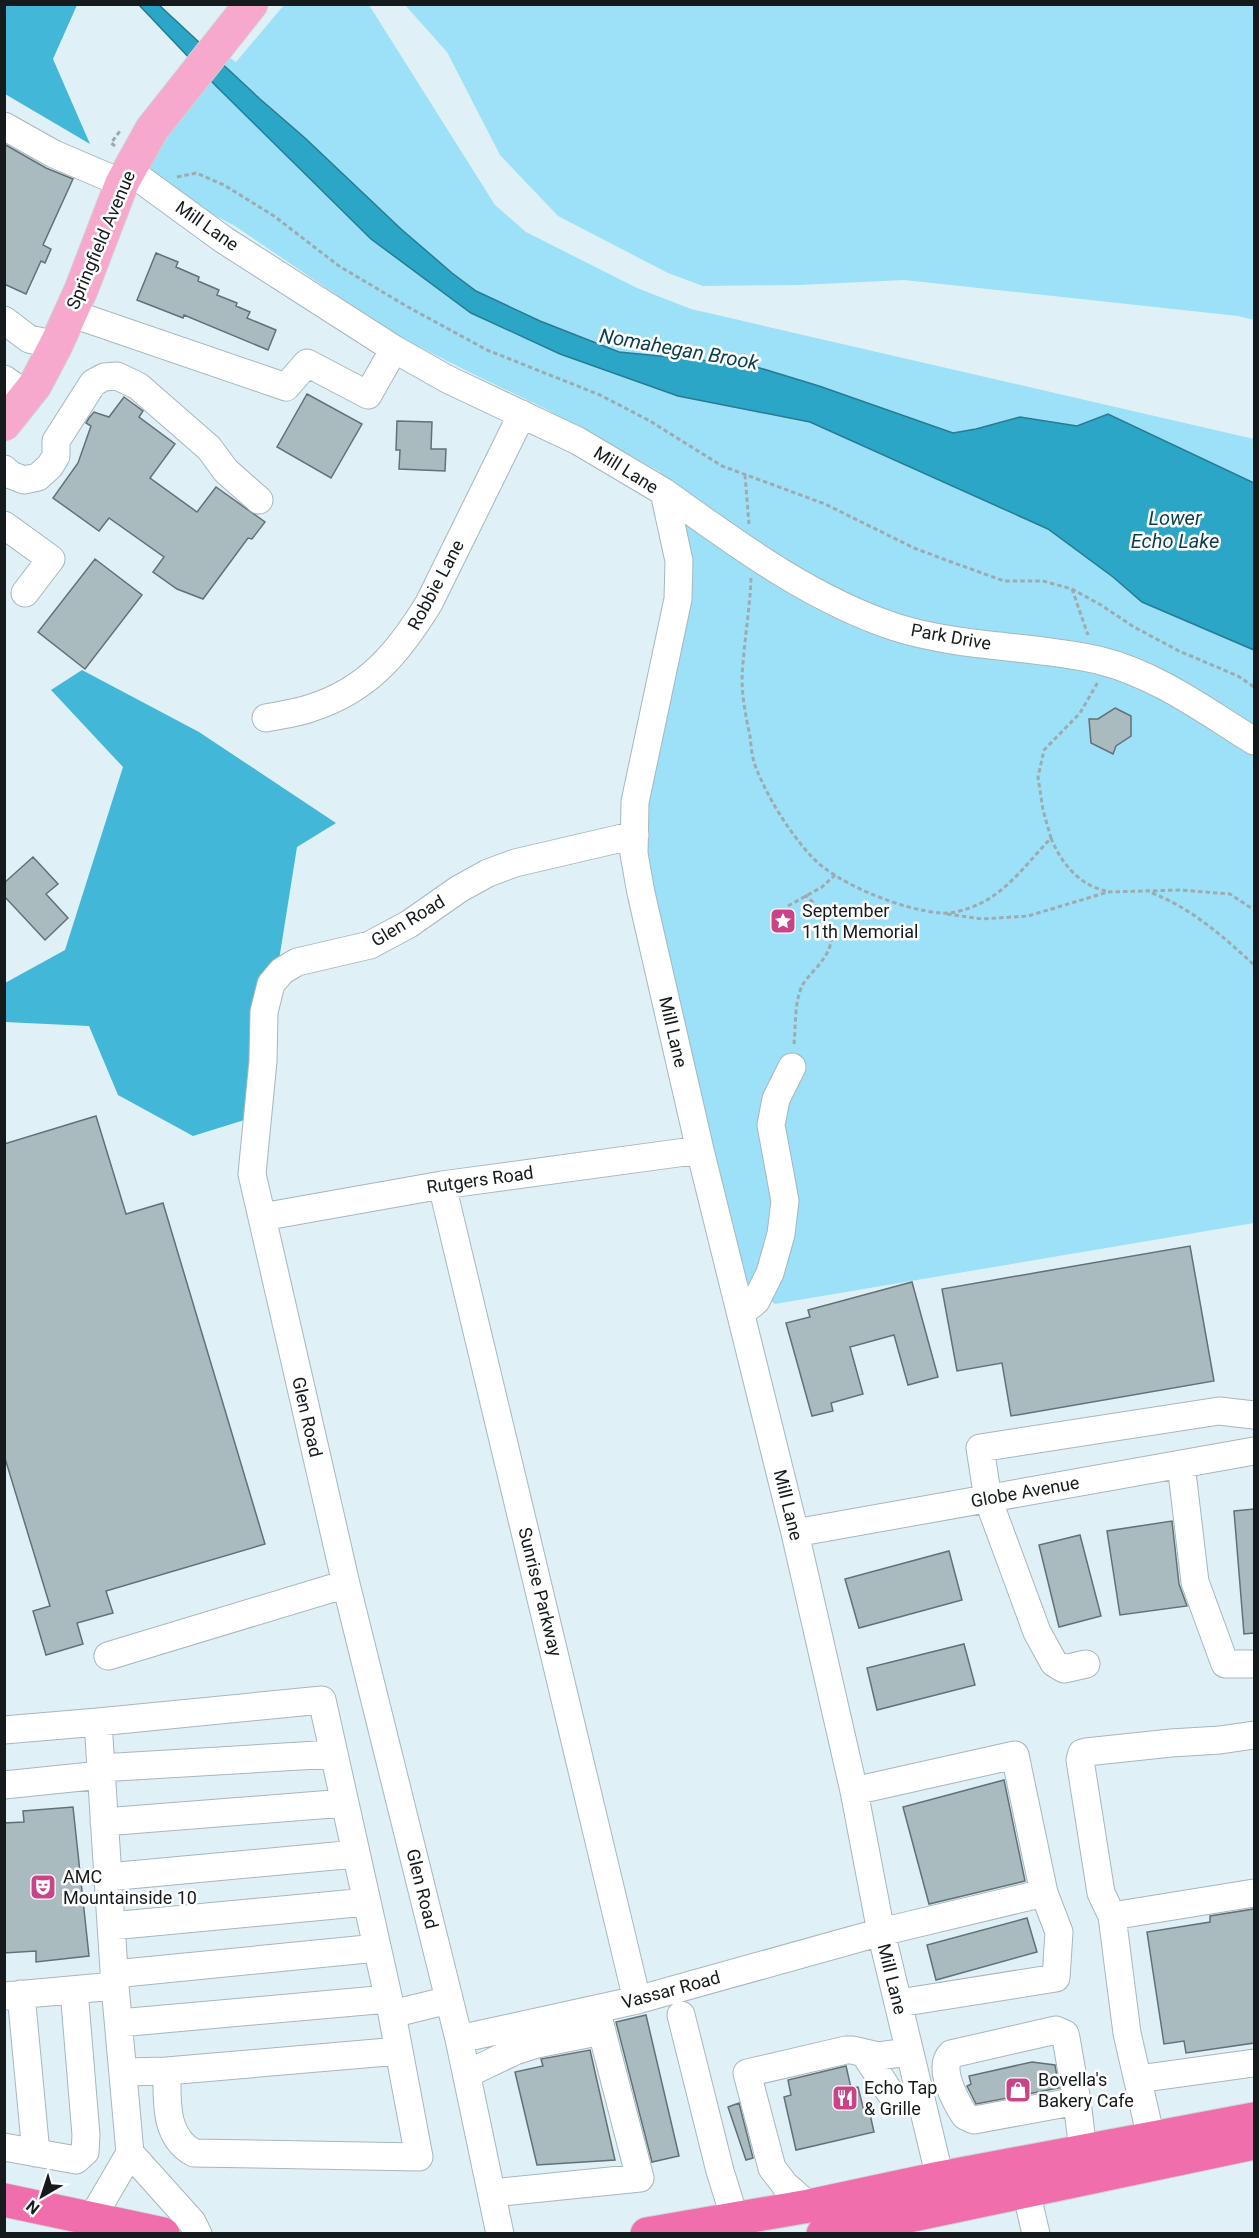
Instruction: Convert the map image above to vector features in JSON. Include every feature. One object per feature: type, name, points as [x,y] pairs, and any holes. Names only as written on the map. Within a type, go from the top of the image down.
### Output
[{"type":"highway","points":[[828,2226],[940,2178],[1254,2119]]},
{"type":"highway","points":[[647,2234],[735,2219],[828,2226],[1026,2191],[1254,2143]]},
{"type":"highway","points":[[4,2200],[163,2234]]},
{"type":"main road","name":"Springfield Avenue","points":[[4,424],[16,387],[35,385],[56,345],[125,176],[152,129],[251,4]]},
{"type":"street","name":"Mill Lane","points":[[4,126],[54,154],[125,176],[394,349],[447,379],[578,441],[664,492],[680,561],[678,599],[635,802],[634,854],[700,1150],[795,1533],[854,1791],[881,1932],[940,2178]]},
{"type":"street","points":[[70,313],[286,387],[307,363],[368,395],[394,349]]},
{"type":"street","points":[[4,320],[29,339],[56,345]]},
{"type":"street","points":[[4,469],[10,475],[24,480],[38,477],[50,466],[56,456],[56,441],[93,383],[104,377],[117,376],[138,386],[200,440],[226,471],[259,500]]},
{"type":"street","name":"Robbie Lane","points":[[266,718],[311,709],[344,695],[372,676],[392,656],[411,632],[429,603],[522,414]]},
{"type":"street","name":"Park Drive","points":[[664,492],[751,554],[807,588],[861,615],[934,637],[1097,660],[1159,681],[1254,741]]},
{"type":"street","points":[[4,525],[51,559],[25,593]]},
{"type":"street","name":"Glen Road","points":[[500,2234],[459,2038],[346,1584],[252,1174],[263,1061],[264,1011],[271,984],[282,971],[297,962],[370,945],[409,924],[459,889],[488,873],[515,863],[634,835]]},
{"type":"street","points":[[741,1313],[756,1301],[770,1273],[781,1234],[784,1201],[771,1125],[776,1099],[792,1067]]},
{"type":"street","name":"Rutgers Road","points":[[262,1217],[442,1185],[700,1150]]},
{"type":"street","name":"Sunrise Parkway","points":[[442,1185],[637,2000]]},
{"type":"street","points":[[730,1268],[759,1261],[777,1245]]},
{"type":"street","points":[[1086,1664],[1064,1670],[1054,1663],[1037,1632],[988,1499],[980,1449],[1219,1411],[1245,1414],[1247,1452]]},
{"type":"street","name":"Globe Avenue","points":[[795,1533],[1247,1452]]},
{"type":"street","points":[[1181,1464],[1195,1582],[1225,1664],[1254,1664]]},
{"type":"street","points":[[108,1656],[346,1584]]},
{"type":"street","points":[[4,1730],[322,1700],[390,2006],[419,2157],[194,2153],[186,2149],[171,2127],[168,2114],[167,2071]]},
{"type":"street","points":[[92,2218],[130,2153],[115,1980],[98,1722]]},
{"type":"street","points":[[1151,2138],[1127,2033],[1112,1916],[1101,1893],[1080,1766],[1082,1753],[1254,1735]]},
{"type":"street","points":[[4,1785],[101,1772],[334,1754]]},
{"type":"street","points":[[854,1791],[1015,1755],[1044,1893],[1059,1932],[1056,1978],[899,2003]]},
{"type":"street","points":[[104,1822],[345,1803]]},
{"type":"street","points":[[108,1877],[356,1854]]},
{"type":"street","name":"Vassar Road","points":[[459,2038],[599,2020],[637,2000],[881,1932],[1044,1893]]},
{"type":"street","points":[[1112,1916],[1254,1893]]},
{"type":"street","points":[[111,1926],[367,1902]]},
{"type":"street","points":[[36,2152],[13,1995],[74,1990],[115,1980],[377,1948]]},
{"type":"street","points":[[4,2146],[76,2160],[85,2152],[86,2135],[74,1990]]},
{"type":"street","points":[[119,2023],[390,2006],[449,2000]]},
{"type":"street","points":[[681,2015],[720,2171],[735,2219]]},
{"type":"street","points":[[467,2074],[515,2051],[599,2020],[640,2178],[492,2193]]},
{"type":"street","points":[[1077,2101],[974,2120],[964,2116],[948,2082],[946,2061],[955,2051],[1056,2030],[1065,2034],[1077,2101],[1083,2151]]},
{"type":"street","points":[[828,2226],[785,2185],[772,2168],[747,2073],[846,2050],[878,2056],[909,2052]]},
{"type":"street","points":[[123,2072],[167,2071],[399,2051]]},
{"type":"street","points":[[864,2053],[893,2097],[899,2099],[948,2082]]},
{"type":"street","points":[[1138,2079],[1254,2063]]},
{"type":"street","points":[[130,2153],[192,2222],[198,2234]]},
{"type":"street","points":[[1026,2191],[1036,2234]]},
{"type":"path","points":[[174,177],[196,173],[224,185],[274,216],[339,266],[408,307],[487,350],[600,395],[650,421],[722,466],[825,504],[914,548],[994,577],[1004,580],[1043,580],[1072,589],[1101,604],[1134,627],[1179,651],[1238,676],[1254,687]]},
{"type":"path","points":[[745,475],[751,554],[750,600],[742,666],[743,691],[755,766],[782,817],[812,858],[871,895],[925,911],[982,919],[1028,916],[1108,892]]},
{"type":"path","points":[[1072,589],[1097,660],[1100,680],[1080,713],[1044,750],[1038,777],[1043,810],[1058,856],[1074,875],[1096,889],[1108,892],[1180,890],[1230,894],[1254,910]]},
{"type":"path","points":[[945,913],[975,906],[992,898],[1051,838]]},
{"type":"path","points":[[788,906],[822,886],[835,874]]},
{"type":"path","points":[[1151,892],[1193,914],[1254,965]]},
{"type":"path","points":[[792,1067],[798,999],[803,985],[825,957],[832,929],[819,906],[805,895]]},
{"type":"shaded area","points":[[5,4],[77,5],[53,59],[90,144],[5,94]]},
{"type":"shaded area","points":[[284,5],[369,5],[495,205],[526,232],[637,288],[691,309],[1254,439],[1254,1223],[775,1304],[730,1268],[634,854],[678,599],[660,472],[544,408],[394,334],[235,226],[128,170],[216,48],[236,62]]},
{"type":"shaded area","points":[[405,5],[1254,5],[1254,320],[1238,316],[904,280],[800,285],[703,286],[668,273],[558,216],[500,155],[447,52]]},
{"type":"shaded area","points":[[82,670],[199,732],[336,823],[297,847],[254,1117],[193,1136],[118,1095],[89,1026],[5,1022],[5,983],[65,950],[123,767],[51,690]]},
{"type":"water","name":"Lower Echo Lake","points":[[139,5],[159,5],[401,229],[452,273],[476,291],[540,321],[619,352],[750,365],[819,386],[953,433],[1020,417],[1077,426],[1108,414],[1254,483],[1254,650],[1142,602],[1113,577],[1048,529],[810,422],[678,396],[560,354],[471,313],[371,239],[215,85]]},
{"type":"building","points":[[4,144],[46,168],[73,179],[43,245],[51,249],[45,263],[41,261],[26,294],[4,284]]},
{"type":"building","points":[[156,253],[178,262],[176,267],[199,277],[198,281],[219,290],[217,295],[237,303],[236,306],[250,312],[247,318],[276,330],[268,350],[184,315],[183,318],[137,300]]},
{"type":"building","points":[[307,394],[362,424],[331,478],[277,447]]},
{"type":"building","points":[[124,397],[143,411],[139,417],[175,444],[150,478],[197,512],[216,487],[265,522],[252,539],[248,538],[203,599],[177,589],[153,572],[164,557],[109,518],[99,531],[53,498],[78,463],[91,426],[86,423],[89,418],[94,412],[109,417]]},
{"type":"building","points":[[397,421],[432,422],[431,449],[446,449],[445,471],[399,469],[400,450],[396,450]]},
{"type":"building","points":[[95,559],[142,595],[85,669],[38,632]]},
{"type":"building","points":[[1115,708],[1131,716],[1131,736],[1116,746],[1113,754],[1091,743],[1089,719],[1098,719]]},
{"type":"building","points":[[33,857],[58,884],[46,894],[68,918],[45,940],[4,896],[4,883]]},
{"type":"building","points":[[96,1116],[126,1214],[163,1203],[265,1544],[106,1591],[113,1613],[77,1623],[83,1644],[46,1655],[33,1611],[50,1606],[4,1455],[4,1144]]},
{"type":"building","points":[[1190,1246],[1214,1381],[1011,1416],[1002,1363],[957,1371],[942,1289]]},
{"type":"building","points":[[912,1282],[938,1377],[908,1385],[894,1335],[850,1347],[863,1394],[831,1403],[833,1411],[812,1416],[786,1323],[810,1317],[808,1310]]},
{"type":"building","points":[[1254,1509],[1254,1633],[1244,1634],[1234,1511]]},
{"type":"building","points":[[1172,1521],[1179,1584],[1187,1606],[1120,1615],[1107,1531]]},
{"type":"building","points":[[1080,1535],[1101,1616],[1059,1627],[1039,1545]]},
{"type":"building","points":[[949,1551],[962,1600],[859,1628],[845,1579]]},
{"type":"building","points":[[964,1644],[975,1685],[877,1710],[867,1668]]},
{"type":"building","points":[[1004,1780],[1025,1881],[929,1904],[903,1807]]},
{"type":"building","name":"AMC Mountainside 10","points":[[73,1807],[89,1956],[36,1962],[36,1951],[4,1953],[4,1823],[24,1822],[23,1811]]},
{"type":"building","points":[[1254,1909],[1254,2043],[1186,2053],[1184,2041],[1164,2044],[1147,1932],[1210,1922],[1210,1916]]},
{"type":"building","points":[[1027,1918],[1037,1952],[936,1980],[927,1945]]},
{"type":"building","points":[[646,2015],[679,2156],[652,2162],[616,2022]]},
{"type":"building","points":[[590,2050],[615,2160],[537,2165],[515,2072],[543,2066],[541,2059]]},
{"type":"building","points":[[1032,2062],[1055,2065],[1059,2088],[976,2104],[967,2086],[971,2084],[969,2076]]},
{"type":"building","points":[[846,2066],[851,2088],[858,2087],[864,2111],[869,2110],[874,2132],[796,2150],[784,2097],[791,2095],[788,2080]]},
{"type":"building","points":[[739,2103],[753,2158],[746,2160],[728,2107]]},
{"type":"place","name":"September 11th Memorial","points":[[783,921]]},
{"type":"place","name":"AMC Mountainside 10","points":[[43,1887]]},
{"type":"place","name":"Bovella's Bakery Cafe","points":[[1018,2090]]},
{"type":"place","name":"Echo Tap & Grille","points":[[845,2098]]},
{"type":"water label","name":"Nomahegan Brook","points":[[679,349]]}]
